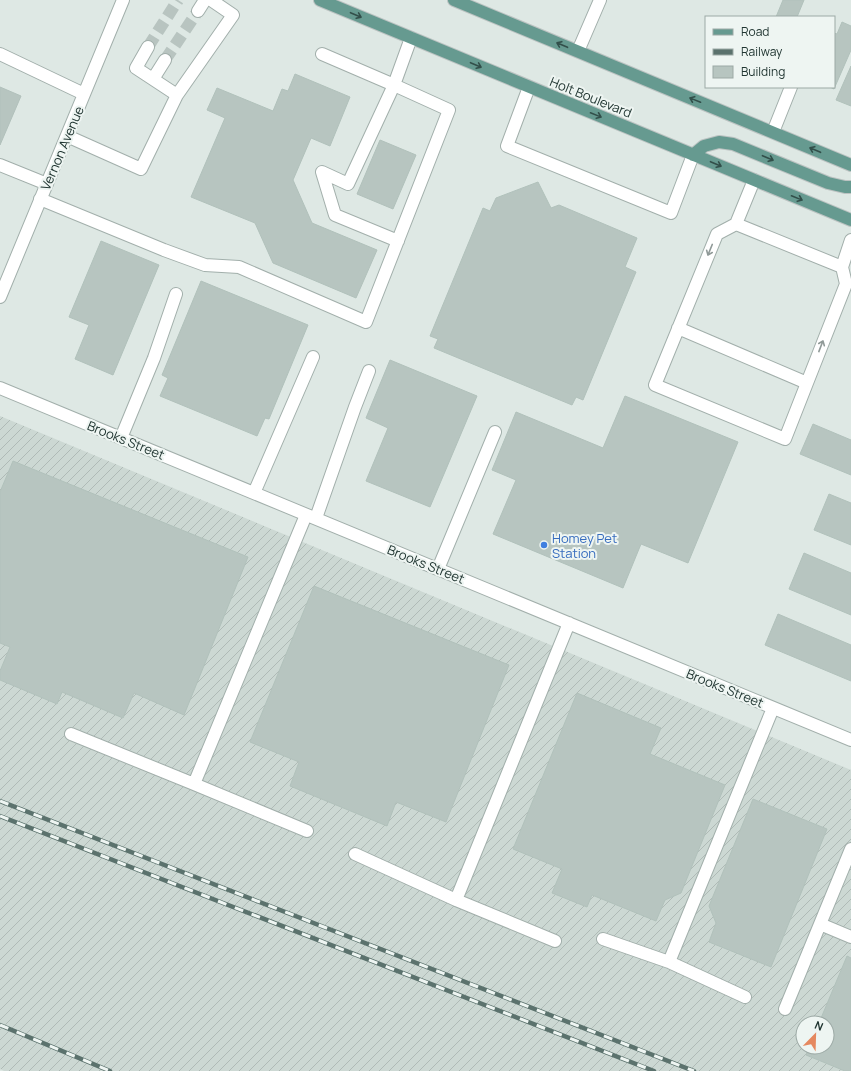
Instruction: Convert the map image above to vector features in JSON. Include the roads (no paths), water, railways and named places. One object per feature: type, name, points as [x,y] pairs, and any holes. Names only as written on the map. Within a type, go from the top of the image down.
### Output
[{"type":"main road","name":"Holt Boulevard","points":[[320,0],[851,220]]},
{"type":"main road","points":[[454,0],[851,165]]},
{"type":"main road","points":[[693,155],[704,146],[720,142],[733,144],[828,183],[851,187]]},
{"type":"street","name":"Vernon Avenue","points":[[0,297],[123,0]]},
{"type":"street","points":[[198,11],[205,0]]},
{"type":"street","points":[[67,136],[141,169],[177,94],[233,15],[211,0]]},
{"type":"street","points":[[578,51],[600,0]]},
{"type":"street","points":[[398,241],[335,215],[322,172],[348,184],[394,85],[411,38]]},
{"type":"street","points":[[148,47],[136,68],[177,94]]},
{"type":"street","points":[[0,54],[84,94]]},
{"type":"street","points":[[40,199],[164,250],[205,265],[239,267],[366,322],[449,110],[322,54]]},
{"type":"street","points":[[152,79],[165,60]]},
{"type":"street","points":[[529,87],[507,146],[671,213],[693,155]]},
{"type":"street","points":[[772,132],[791,88]]},
{"type":"street","points":[[0,165],[47,184]]},
{"type":"street","points":[[754,180],[736,224],[717,234],[655,385],[785,439],[846,284],[842,267],[851,240]]},
{"type":"street","points":[[736,224],[842,267]]},
{"type":"street","points":[[121,438],[154,358],[176,294]]},
{"type":"street","points":[[678,328],[807,383]]},
{"type":"street","points":[[254,493],[313,356]]},
{"type":"street","points":[[194,784],[311,516],[370,371]]},
{"type":"street","name":"Brooks Street","points":[[1,391],[121,438],[311,516],[851,740]]},
{"type":"street","points":[[438,569],[495,432]]},
{"type":"street","points":[[456,900],[569,624]]},
{"type":"street","points":[[669,962],[773,708]]},
{"type":"street","points":[[71,734],[307,831]]},
{"type":"street","points":[[785,1009],[851,849]]},
{"type":"street","points":[[355,854],[456,900],[555,941]]},
{"type":"street","points":[[820,924],[851,937]]},
{"type":"street","points":[[603,939],[669,962],[745,997]]},
{"type":"tunnel","points":[[148,47],[178,0]]},
{"type":"tunnel","points":[[165,60],[198,11]]},
{"type":"railway","points":[[0,801],[694,1071]]},
{"type":"railway","points":[[0,816],[654,1071]]},
{"type":"railway","points":[[0,1025],[110,1071]]},
{"type":"place","name":"Homey Pet Station","points":[[544,545]]}]
